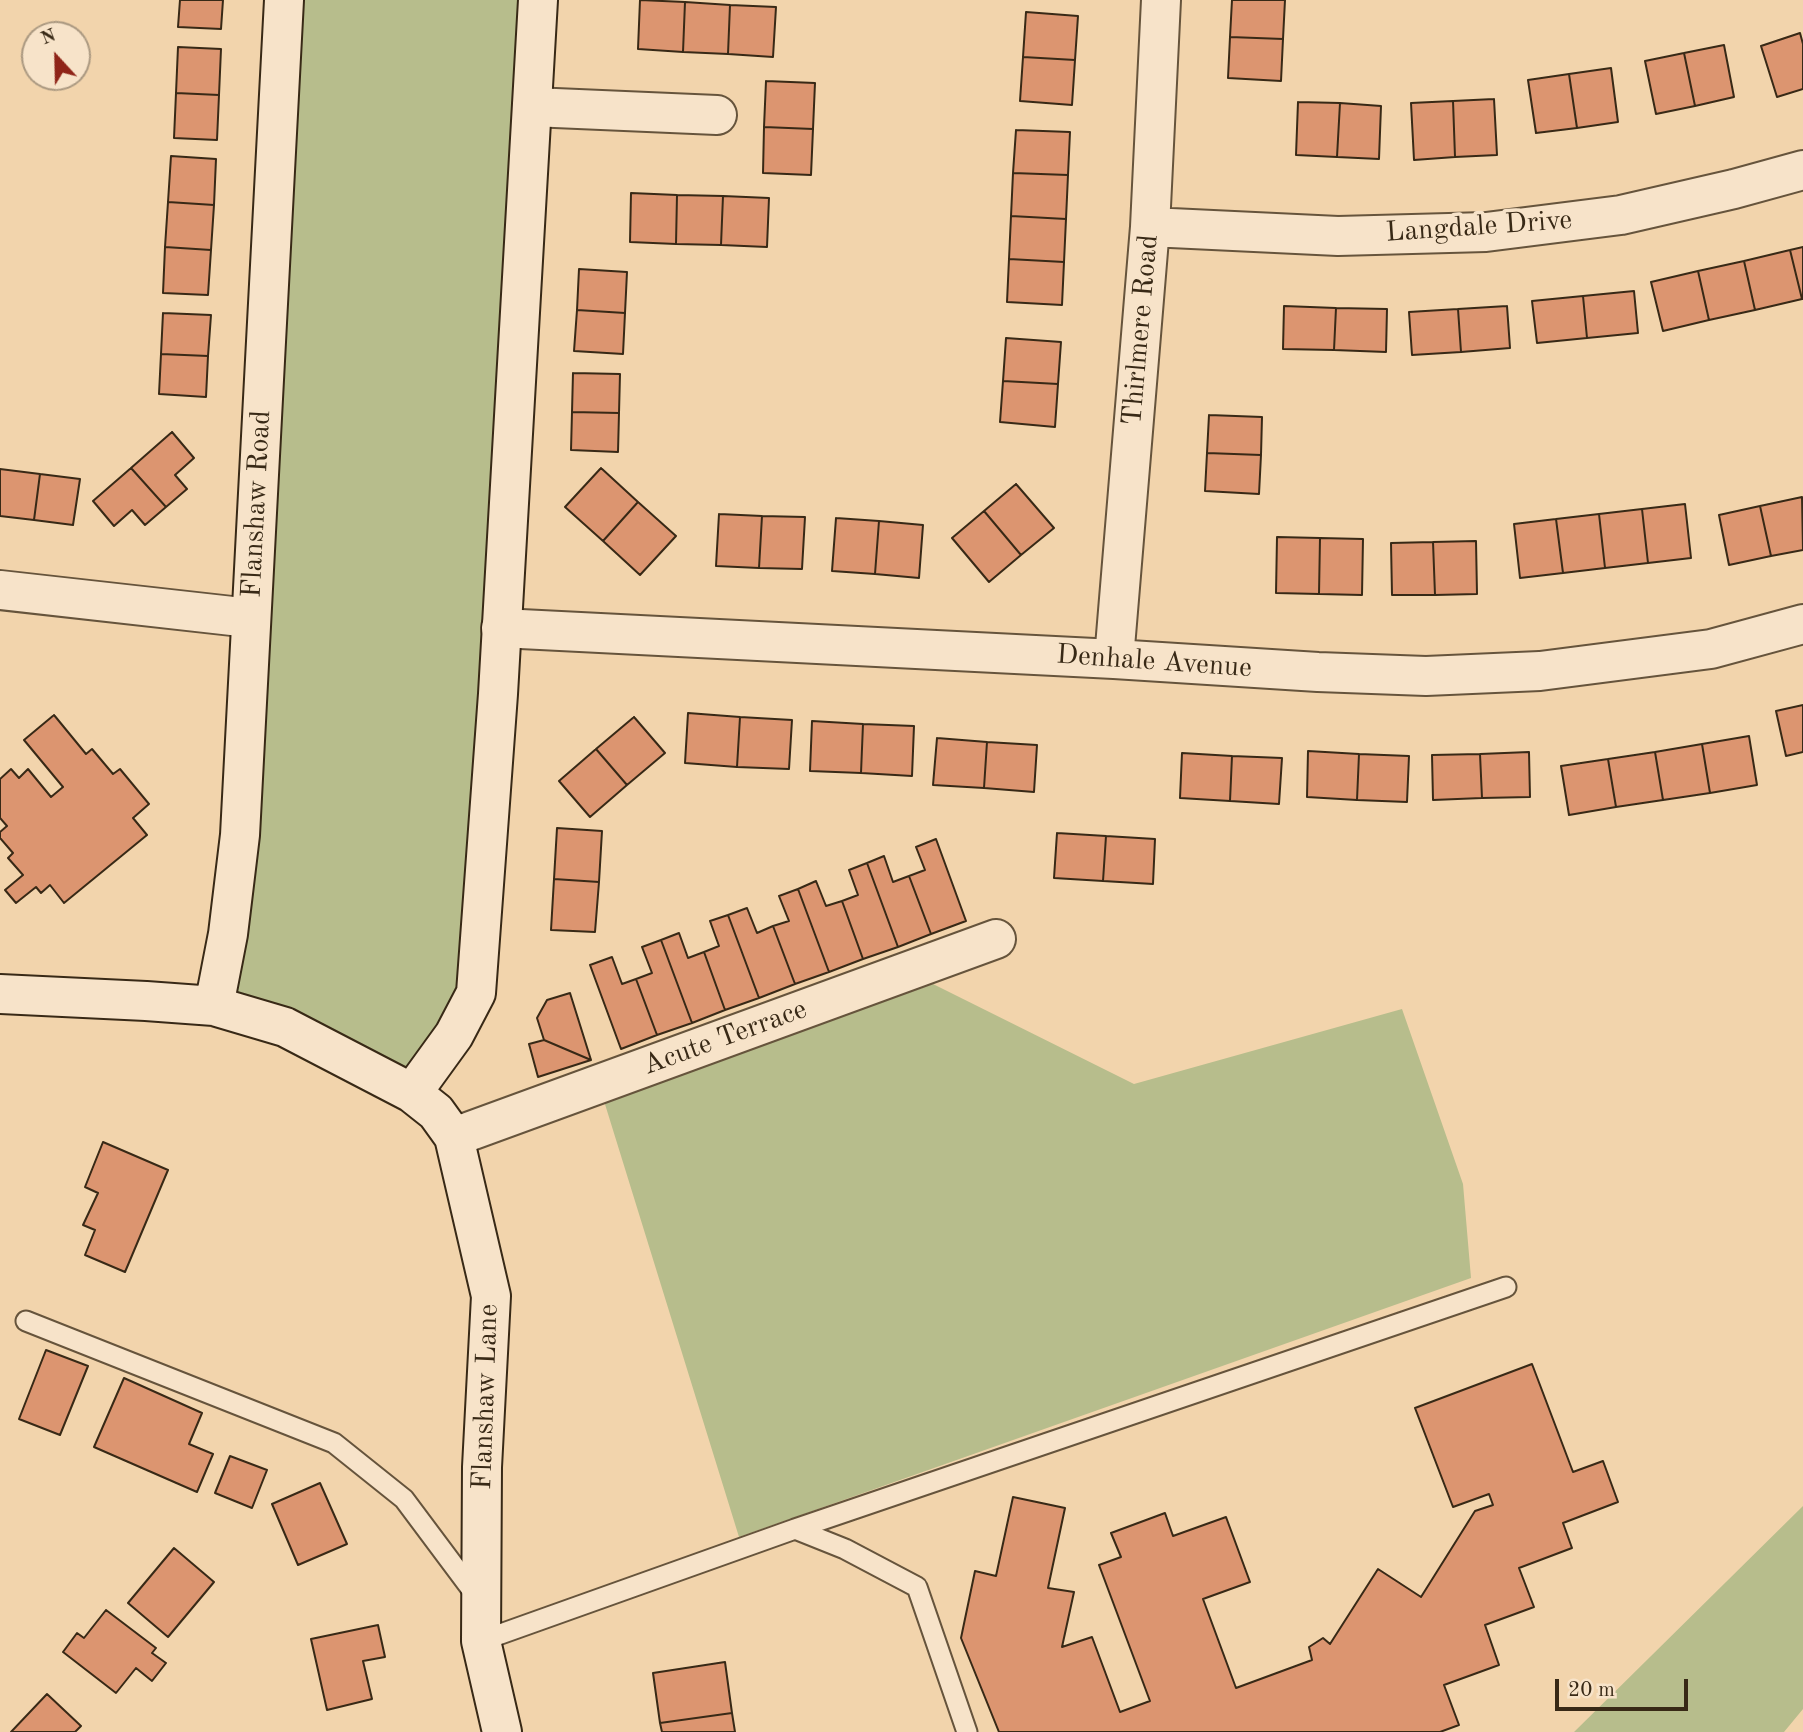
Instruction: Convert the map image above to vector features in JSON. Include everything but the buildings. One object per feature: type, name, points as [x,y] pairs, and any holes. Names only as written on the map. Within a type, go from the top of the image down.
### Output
[{"type":"street","name":"Flanshaw Road","points":[[214,1006],[228,934],[240,835],[284,0]]},
{"type":"street","points":[[412,1093],[454,1035],[476,993],[501,628],[538,0]]},
{"type":"street","name":"Thirlmere Road","points":[[1114,659],[1150,227],[1161,0]]},
{"type":"street","points":[[532,107],[717,115]]},
{"type":"street","name":"Langdale Drive","points":[[1150,227],[1338,236],[1486,232],[1621,215],[1803,170]]},
{"type":"street","points":[[0,590],[250,618]]},
{"type":"street","name":"Denhale Avenue","points":[[501,628],[1114,659],[1318,673],[1426,676],[1539,671],[1711,649],[1803,624]]},
{"type":"street","name":"Acute Terrace","points":[[454,1137],[996,939]]},
{"type":"street","name":"Flanshaw Lane","points":[[0,995],[146,1000],[214,1006],[285,1027],[412,1093],[436,1112],[454,1137],[491,1296],[482,1467],[481,1641],[502,1732]]},
{"type":"lane","points":[[481,1641],[795,1530],[1506,1287]]},
{"type":"lane","points":[[26,1321],[334,1443],[404,1499],[481,1601]]},
{"type":"lane","points":[[795,1530],[845,1549],[917,1587],[967,1732]]},
{"type":"green space","points":[[284,0],[538,0],[476,993],[412,1093],[214,1006]]},
{"type":"green space","points":[[933,984],[1134,1084],[1402,1009],[1463,1184],[1471,1278],[739,1537],[604,1101]]},
{"type":"green space","points":[[1803,1506],[1803,1709],[1784,1732],[1574,1732]]}]
